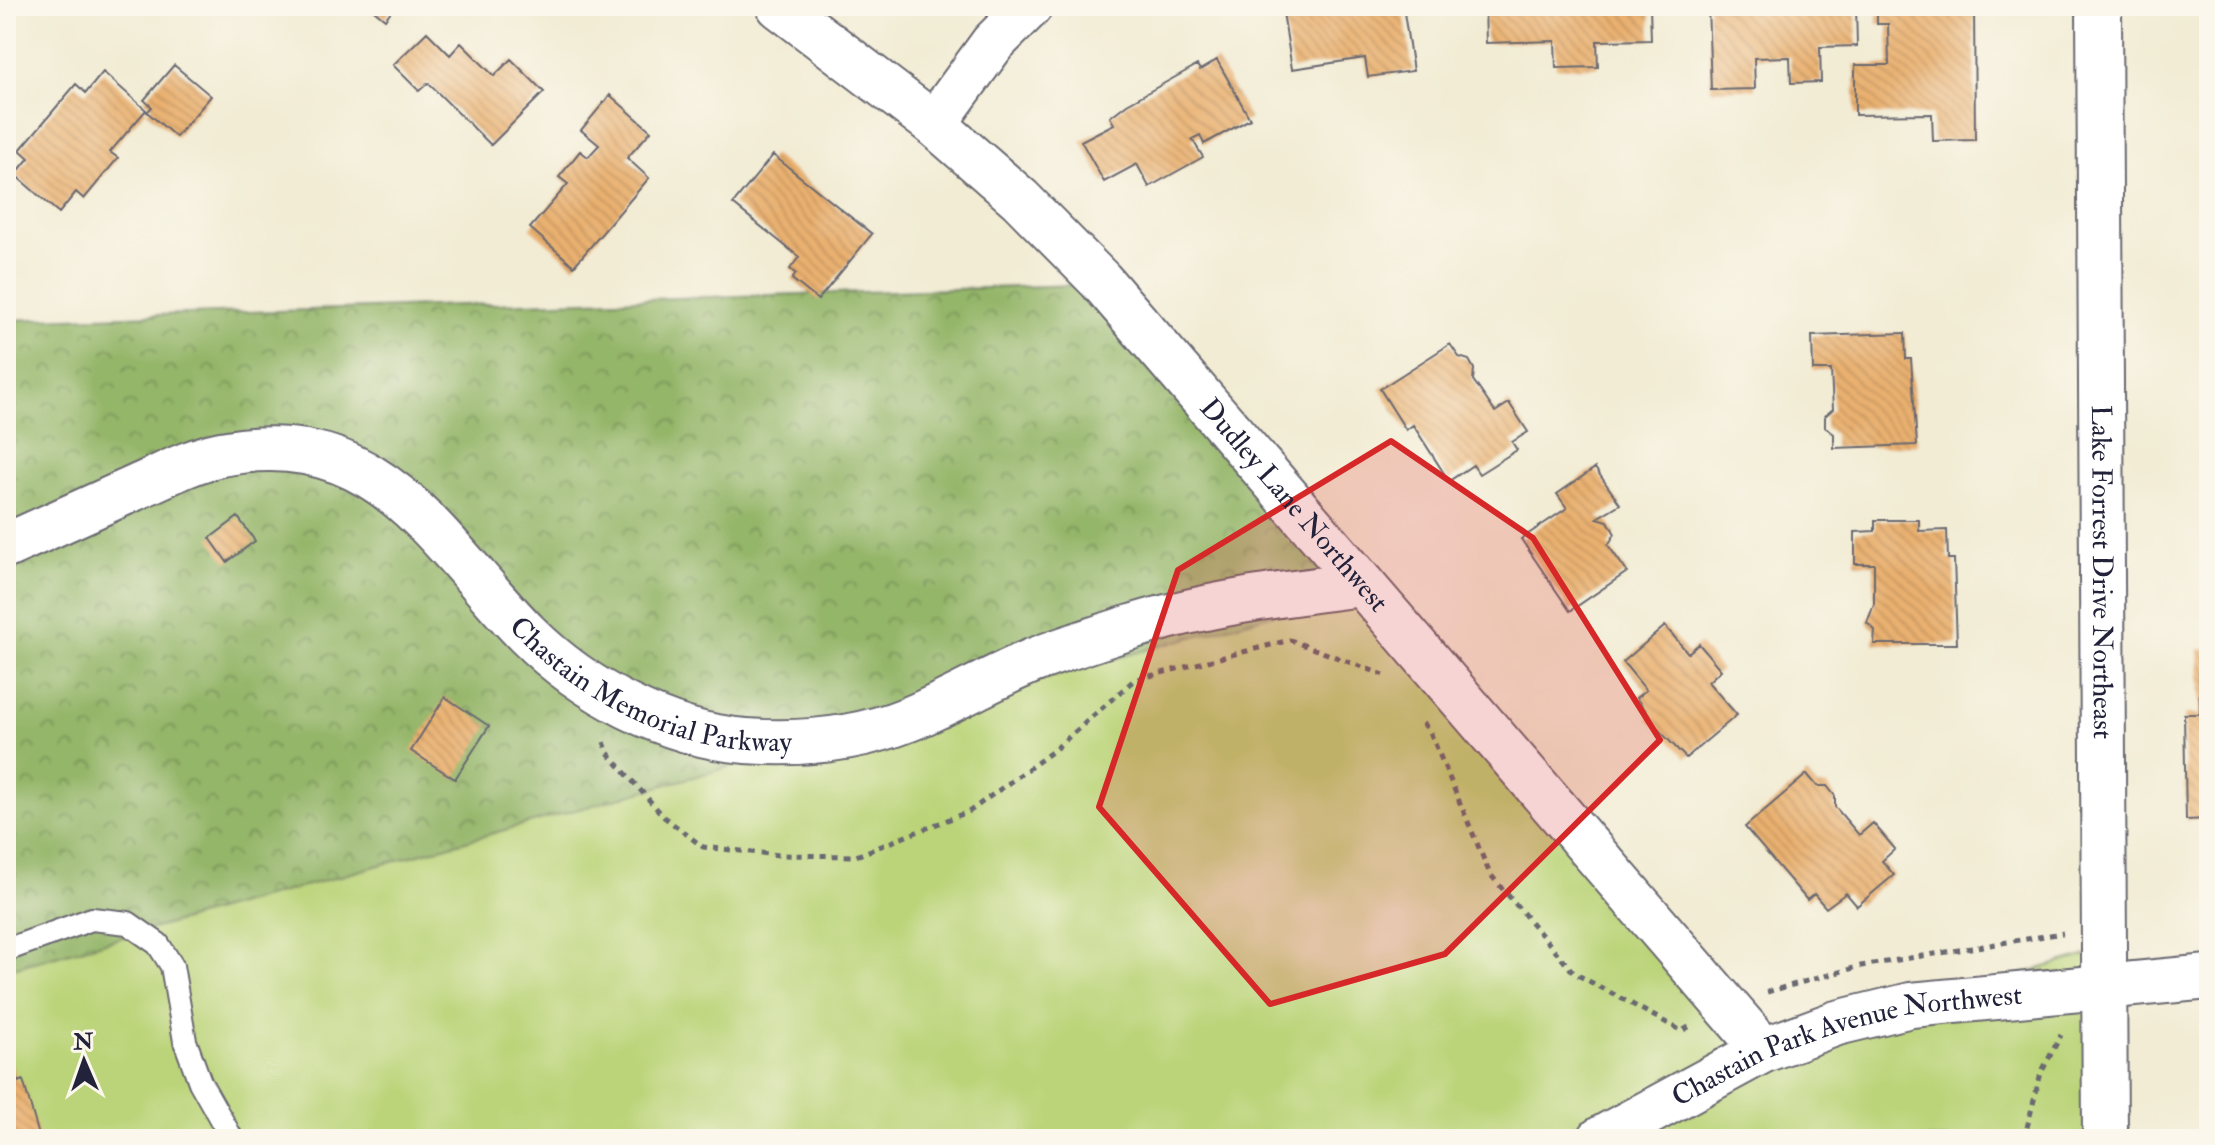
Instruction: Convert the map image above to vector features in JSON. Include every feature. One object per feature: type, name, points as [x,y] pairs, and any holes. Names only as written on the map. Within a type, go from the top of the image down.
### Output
[{"type":"street","name":"Dudley Lane Northwest","points":[[779,6],[934,124],[1020,199],[1101,281],[1764,1050]]},
{"type":"street","points":[[934,124],[993,43],[1030,6]]},
{"type":"street","name":"Lake Forrest Drive Northeast","points":[[2099,6],[2087,987],[2105,1139]]},
{"type":"street","name":"Chastain Memorial Parkway","points":[[6,546],[207,458],[264,449],[301,452],[338,461],[375,478],[420,512],[528,635],[579,678],[621,704],[660,721],[743,741],[810,742],[871,732],[909,719],[1032,661],[1129,628],[1245,599],[1362,584]]},
{"type":"street","name":"Chastain Park Avenue Northwest","points":[[1600,1139],[1764,1050],[1837,1023],[1911,1005],[2209,977]]},
{"type":"lane","points":[[6,950],[92,919],[128,923],[158,944],[172,966],[185,1041],[200,1082],[232,1139]]},
{"type":"path","points":[[579,678],[608,753],[664,817],[703,847],[779,855],[856,856],[970,811],[1053,751],[1134,680],[1290,640],[1383,673],[1393,685]]},
{"type":"path","points":[[1421,720],[1430,732],[1490,874],[1574,973],[1682,1031],[1727,1006],[1861,966],[2067,933],[2087,987],[2041,1073],[2024,1139]]},
{"type":"highlighted area","points":[[1391,441],[1533,538],[1660,740],[1445,954],[1270,1004],[1099,807],[1178,570]]},
{"type":"green space","points":[[1106,284],[1349,593],[6,970],[6,320]]},
{"type":"green space","points":[[1349,593],[1753,1051],[2094,953],[2096,1139],[6,1139],[6,970]]},
{"type":"building","points":[[369,6],[395,6],[385,19]]},
{"type":"building","points":[[1282,6],[1403,6],[1413,71],[1368,77],[1365,58],[1292,69]]},
{"type":"building","points":[[1485,6],[1650,6],[1651,40],[1597,41],[1598,67],[1556,68],[1555,41],[1486,43]]},
{"type":"building","points":[[1708,6],[1856,6],[1857,46],[1820,47],[1821,82],[1791,83],[1790,57],[1754,58],[1755,89],[1711,90]]},
{"type":"building","points":[[1877,6],[1974,6],[1975,140],[1933,141],[1932,114],[1855,115],[1855,65],[1889,65],[1888,24],[1877,24]]},
{"type":"building","points":[[427,32],[450,55],[461,43],[494,76],[511,59],[544,92],[491,145],[428,83],[419,91],[393,65]]},
{"type":"building","points":[[1217,60],[1250,119],[1204,144],[1200,135],[1192,139],[1203,157],[1149,187],[1137,164],[1104,182],[1081,141],[1114,124],[1110,117],[1127,104],[1197,65],[1200,70]]},
{"type":"building","points":[[174,65],[211,96],[176,137],[147,112],[152,107],[144,100]]},
{"type":"building","points":[[103,72],[146,110],[110,152],[118,158],[84,199],[76,192],[59,213],[15,175],[29,158],[20,150],[76,84],[86,93]]},
{"type":"building","points":[[610,95],[651,131],[627,158],[649,178],[574,266],[530,228],[568,184],[559,177],[580,151],[588,157],[599,145],[581,130]]},
{"type":"building","points":[[773,155],[872,234],[818,300],[792,279],[796,274],[790,269],[799,257],[733,204]]},
{"type":"building","points":[[1905,333],[1906,359],[1911,359],[1917,445],[1834,448],[1834,434],[1825,427],[1825,416],[1833,409],[1831,370],[1813,370],[1812,336]]},
{"type":"building","points":[[1450,344],[1459,357],[1469,360],[1474,369],[1473,380],[1495,412],[1509,403],[1528,432],[1512,442],[1517,450],[1479,474],[1473,465],[1449,481],[1413,425],[1406,430],[1380,389]]},
{"type":"building","points":[[1595,468],[1620,504],[1597,518],[1608,521],[1615,534],[1608,545],[1627,572],[1570,611],[1521,539],[1567,508],[1557,494]]},
{"type":"building","points":[[238,517],[255,541],[227,562],[210,538]]},
{"type":"building","points":[[1875,520],[1919,520],[1919,531],[1947,530],[1948,559],[1954,559],[1957,644],[1874,644],[1875,630],[1867,623],[1874,604],[1874,564],[1855,564],[1855,532],[1875,531]]},
{"type":"building","points":[[1665,626],[1688,653],[1699,644],[1721,670],[1708,682],[1737,715],[1686,758],[1648,719],[1651,717],[1636,698],[1646,690],[1623,662]]},
{"type":"building","points":[[2199,649],[2209,649],[2209,819],[2186,820],[2184,714],[2200,714]]},
{"type":"building","points":[[445,697],[489,726],[455,779],[411,751]]},
{"type":"building","points":[[1807,774],[1817,786],[1827,786],[1835,796],[1835,807],[1859,835],[1873,823],[1895,849],[1882,861],[1894,875],[1857,906],[1846,893],[1826,908],[1814,894],[1807,900],[1745,827]]},
{"type":"building","points":[[6,1046],[18,1082],[23,1080],[40,1139],[6,1139]]}]
